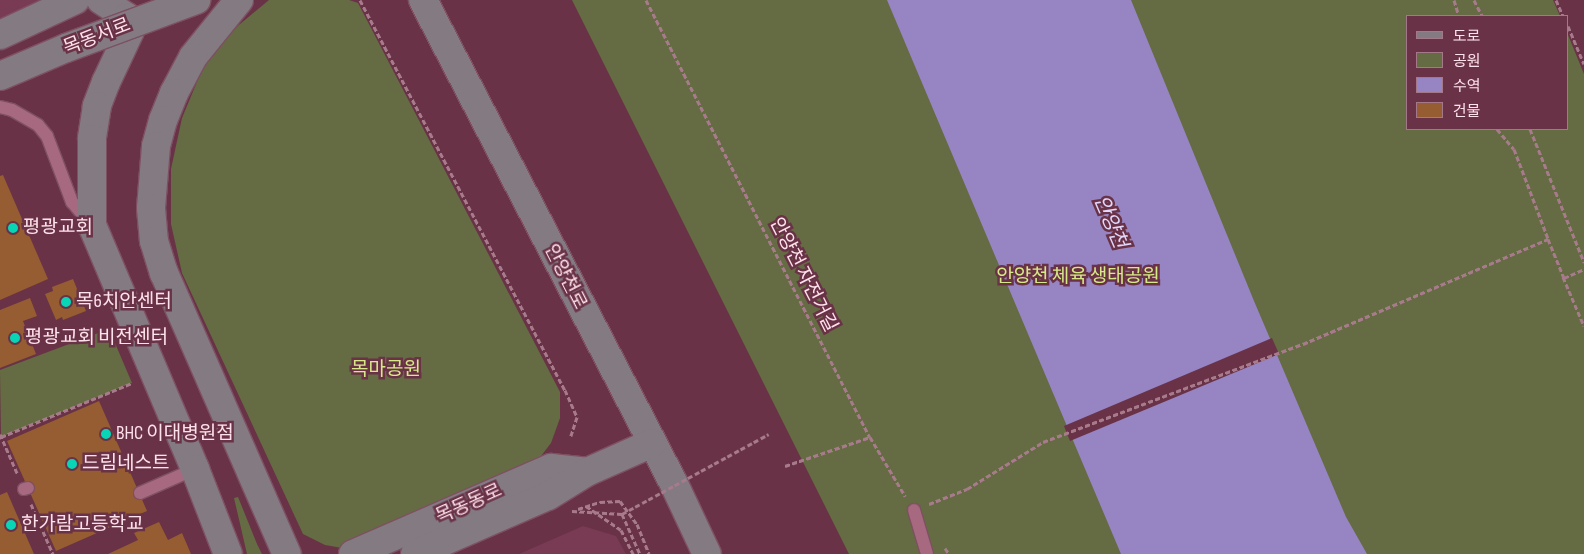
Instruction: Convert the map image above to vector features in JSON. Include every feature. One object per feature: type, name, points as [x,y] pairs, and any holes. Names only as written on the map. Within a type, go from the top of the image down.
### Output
[{"type":"main road","points":[[0,35],[75,0]]},
{"type":"main road","points":[[101,0],[127,17],[130,31],[97,106],[92,139],[92,225],[196,469],[228,554]]},
{"type":"main road","name":"목동서로","points":[[0,76],[66,48],[196,0]]},
{"type":"main road","points":[[239,0],[193,57],[174,93],[163,120],[156,146],[151,208],[154,241],[164,272],[287,554]]},
{"type":"main road","name":"안양천로","points":[[423,0],[674,484],[707,554]]},
{"type":"main road","name":"목동동로","points":[[415,554],[548,496],[587,472],[652,443]]},
{"type":"main road","name":"목동동로","points":[[353,554],[551,468],[587,472]]},
{"type":"lane","points":[[125,46],[154,9],[176,0]]},
{"type":"lane","points":[[0,107],[38,125],[47,136],[72,202],[92,225]]},
{"type":"lane","points":[[140,493],[196,469]]},
{"type":"lane","points":[[914,510],[927,554]]},
{"type":"path","points":[[360,0],[565,390],[577,417],[571,436]]},
{"type":"path","name":"안양천 자전거길","points":[[646,0],[870,437],[914,510]]},
{"type":"path","points":[[1454,0],[1459,15]]},
{"type":"path","points":[[1474,0],[1482,15]]},
{"type":"path","points":[[1556,0],[1564,15]]},
{"type":"path","points":[[1569,28],[1584,64]]},
{"type":"path","points":[[1498,130],[1514,149],[1584,326]]},
{"type":"path","points":[[1530,130],[1584,262]]},
{"type":"path","points":[[914,510],[967,489],[1043,442],[1303,344],[1548,239]]},
{"type":"path","points":[[1564,278],[1584,269]]},
{"type":"path","points":[[1,437],[132,383]]},
{"type":"path","points":[[574,511],[622,514],[769,434]]},
{"type":"path","points":[[785,466],[870,437]]},
{"type":"path","points":[[633,554],[621,530],[586,506],[600,502],[620,501],[637,524],[649,554]]},
{"type":"path","points":[[622,514],[640,554]]},
{"type":"path","points":[[943,547],[949,554]]},
{"type":"shaded area","points":[[0,0],[84,0],[0,37]]},
{"type":"shaded area","points":[[583,526],[616,536],[626,554],[519,554]]},
{"type":"green space","name":"목마공원","points":[[269,0],[349,0],[358,3],[560,392],[560,418],[551,443],[531,469],[348,549],[325,545],[303,534],[182,273],[171,224],[171,169],[182,118],[204,65],[234,29]]},
{"type":"green space","name":"안양천 체육 생태공원","points":[[572,0],[1553,0],[1560,15],[1406,15],[1406,130],[1569,130],[1569,37],[1584,74],[1584,554],[849,554]]},
{"type":"green space","points":[[109,329],[132,383],[1,437],[0,370]]},
{"type":"green space","points":[[238,497],[262,554],[247,554],[234,498]]},
{"type":"water","name":"안양천","points":[[887,0],[1131,0],[1254,301],[1346,517],[1367,554],[1121,554]]},
{"type":"pier","points":[[1272,338],[1279,354],[1070,441],[1064,426]]},
{"type":"building","name":"평광교회","points":[[3,175],[48,279],[0,300],[0,176]]},
{"type":"building","name":"목6치안센터","points":[[73,279],[86,311],[63,320],[62,317],[56,320],[45,294],[53,291],[52,287]]},
{"type":"building","name":"평광교회 비전센터","points":[[30,298],[37,316],[23,321],[36,354],[0,368],[0,310]]},
{"type":"building","name":"드림네스트","points":[[99,401],[147,511],[56,551],[7,441]]},
{"type":"building","name":"한가람고등학교","points":[[7,492],[34,554],[0,554],[0,495]]},
{"type":"building","points":[[159,522],[168,540],[182,533],[191,554],[108,554],[138,540],[134,533]]},
{"type":"place","name":"평광교회","points":[[13,228]]},
{"type":"place","name":"목6치안센터","points":[[66,302]]},
{"type":"place","name":"평광교회 비전센터","points":[[15,338]]},
{"type":"place","name":"BHC 이대병원점","points":[[106,434]]},
{"type":"place","name":"드림네스트","points":[[72,464]]},
{"type":"place","name":"한가람고등학교","points":[[11,525]]}]
